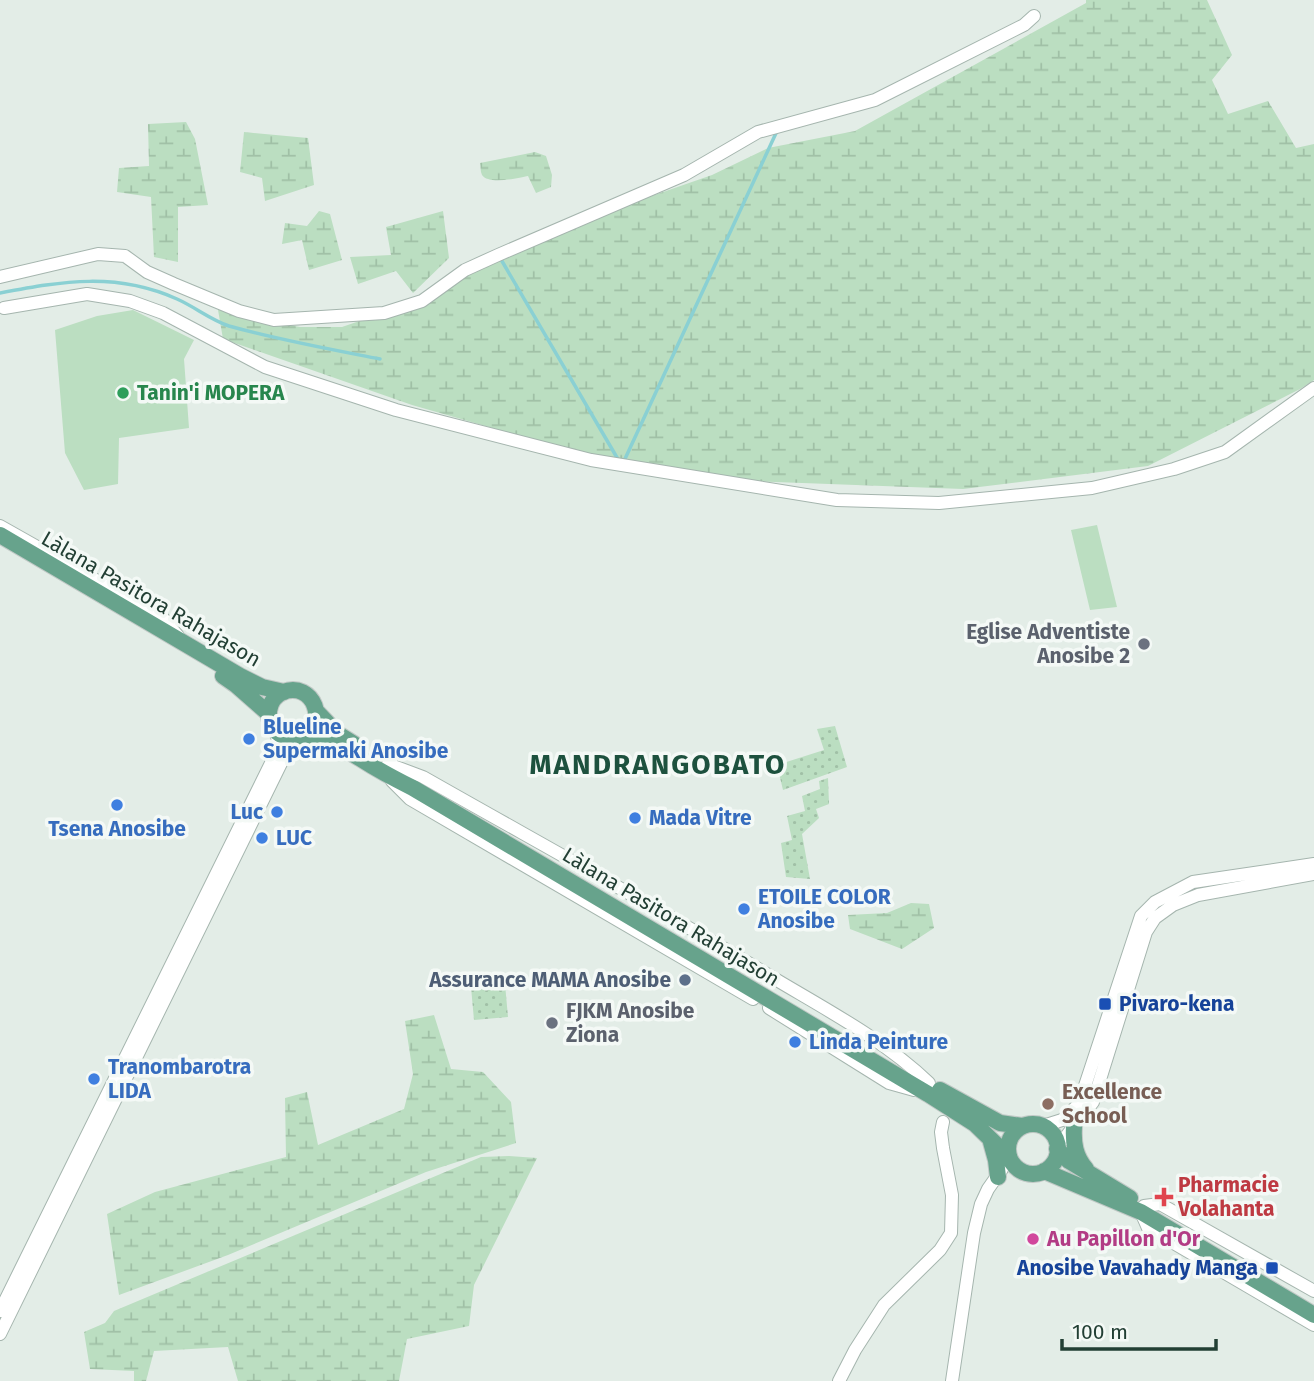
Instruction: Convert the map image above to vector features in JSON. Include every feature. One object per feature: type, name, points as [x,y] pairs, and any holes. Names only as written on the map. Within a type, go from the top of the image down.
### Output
[{"type":"main road","name":"Làlana Pasitora Rahajason","points":[[0,535],[240,676],[262,687],[284,692]]},
{"type":"main road","name":"Làlana Pasitora Rahajason","points":[[0,546],[236,685],[269,714]]},
{"type":"main road","points":[[299,691],[315,705],[316,718],[310,731],[298,738],[287,738],[277,733],[270,721],[273,700],[284,692],[299,691]]},
{"type":"main road","name":"Làlana Pasitora Rahajason","points":[[317,712],[338,734],[386,769]]},
{"type":"main road","name":"Làlana Pasitora Rahajason","points":[[298,738],[334,743],[386,769],[929,1088],[1000,1123],[1022,1126]]},
{"type":"main road","name":"Làlana Pasitora Rahajason","points":[[929,1088],[989,1136],[1009,1157]]},
{"type":"main road","points":[[1044,1171],[1056,1158],[1054,1137],[1043,1126],[1022,1126],[1009,1141],[1009,1157],[1019,1170],[1027,1173],[1044,1171],[1142,1209],[1314,1304]]},
{"type":"main road","points":[[1074,1127],[1073,1140],[1077,1155],[1083,1166],[1098,1180]]},
{"type":"main road","points":[[989,1136],[998,1177]]},
{"type":"main road","points":[[1057,1147],[1069,1161],[1142,1209],[1314,1315]]},
{"type":"street","points":[[0,276],[98,254],[125,256],[147,272],[174,284],[239,311],[274,320],[384,313],[422,301],[465,271],[684,174],[758,132],[875,100],[1024,25],[1034,16]]},
{"type":"street","points":[[4,308],[87,294],[130,301],[163,313],[265,367],[396,410],[591,460],[837,500],[939,503],[1092,488],[1119,482],[1174,469],[1225,452],[1314,388]]},
{"type":"street","points":[[0,526],[163,618],[180,639]]},
{"type":"street","points":[[0,1311],[278,749],[277,733]]},
{"type":"street","points":[[0,1334],[290,745],[298,738]]},
{"type":"street","points":[[1043,1126],[1062,1120],[1079,1104],[1142,916],[1149,907],[1198,881],[1314,864]]},
{"type":"street","points":[[1057,1147],[1093,1102],[1146,932],[1155,918],[1173,905],[1198,895],[1314,874]]},
{"type":"street","points":[[839,1381],[884,1305],[940,1250],[951,1233],[952,1195],[943,1148],[943,1122]]},
{"type":"street","points":[[952,1381],[978,1214],[988,1189],[1009,1157]]},
{"type":"street","points":[[1314,1291],[1160,1204],[1142,1209],[1148,1228],[1314,1325]]},
{"type":"green space","points":[[1086,0],[1207,0],[1232,55],[1212,80],[1228,114],[1268,101],[1296,148],[1314,144],[1314,380],[1148,466],[963,489],[748,481],[622,465],[412,405],[223,339],[217,304],[248,317],[300,327],[342,327],[429,297],[528,239],[712,175],[768,148],[855,131],[1086,3]]},
{"type":"green space","points":[[186,122],[195,139],[208,205],[178,207],[178,262],[154,257],[151,197],[117,192],[119,168],[149,166],[148,124]]},
{"type":"green space","points":[[244,132],[308,138],[314,185],[265,201],[262,178],[240,172]]},
{"type":"green space","points":[[535,152],[546,156],[552,175],[551,187],[536,193],[528,176],[490,180],[482,175],[480,163]]},
{"type":"green space","points":[[319,211],[330,214],[342,260],[309,270],[302,240],[282,244],[285,223],[307,226]]},
{"type":"green space","points":[[443,211],[449,258],[413,293],[396,271],[358,284],[350,257],[391,255],[386,227]]},
{"type":"green space","name":"Tanin'i MOPERA","points":[[133,310],[194,340],[184,359],[189,428],[119,438],[118,484],[84,490],[65,453],[55,330],[97,316]]},
{"type":"green space","points":[[1097,525],[1117,607],[1090,610],[1071,530]]},
{"type":"green space","points":[[835,726],[847,767],[783,790],[777,765],[824,750],[817,729]]},
{"type":"green space","points":[[828,778],[829,804],[816,809],[819,818],[802,834],[810,879],[786,877],[781,843],[792,840],[787,816],[805,811],[802,796],[820,789],[819,781]]},
{"type":"green space","points":[[911,903],[929,904],[934,928],[902,949],[850,929],[848,915],[887,913]]},
{"type":"green space","points":[[504,973],[508,1017],[474,1020],[470,976]]},
{"type":"green space","points":[[434,1015],[451,1069],[483,1072],[511,1102],[516,1143],[426,1172],[228,1255],[119,1295],[107,1214],[155,1192],[286,1157],[285,1098],[307,1092],[318,1145],[404,1109],[413,1074],[405,1021]]},
{"type":"green space","points":[[481,1157],[537,1158],[474,1285],[469,1326],[407,1339],[399,1381],[238,1381],[228,1347],[154,1351],[146,1381],[134,1381],[134,1371],[90,1369],[84,1332],[105,1323],[114,1311]]},
{"type":"waterway","points":[[624,461],[777,131]]},
{"type":"waterway","points":[[499,256],[619,461]]},
{"type":"waterway","points":[[0,293],[90,281],[133,285],[177,299],[229,326],[380,359]]},
{"type":"place","name":"Tanin'i MOPERA","points":[[123,393]]},
{"type":"place","name":"Eglise Adventiste Anosibe 2","points":[[1144,644]]},
{"type":"place","name":"Blueline Supermaki Anosibe","points":[[249,739]]},
{"type":"place","name":"Tsena Anosibe","points":[[117,805]]},
{"type":"place","name":"Luc","points":[[277,812]]},
{"type":"place","name":"Mada Vitre","points":[[635,818]]},
{"type":"place","name":"LUC","points":[[262,838]]},
{"type":"place","name":"ETOILE COLOR Anosibe","points":[[744,909]]},
{"type":"place","name":"Assurance MAMA Anosibe","points":[[685,980]]},
{"type":"place","name":"Pivaro-kena","points":[[1105,1004]]},
{"type":"place","name":"FJKM Anosibe Ziona","points":[[552,1023]]},
{"type":"place","name":"Linda Peinture","points":[[795,1042]]},
{"type":"place","name":"Tranombarotra LIDA","points":[[94,1079]]},
{"type":"place","name":"Excellence School","points":[[1048,1104]]},
{"type":"place","name":"Pharmacie Volahanta","points":[[1164,1197]]},
{"type":"place","name":"Au Papillon d'Or","points":[[1033,1239]]},
{"type":"place","name":"Anosibe Vavahady Manga","points":[[1272,1268]]},
{"type":"district","name":"MANDRANGOBATO","points":[[658,764]]}]
